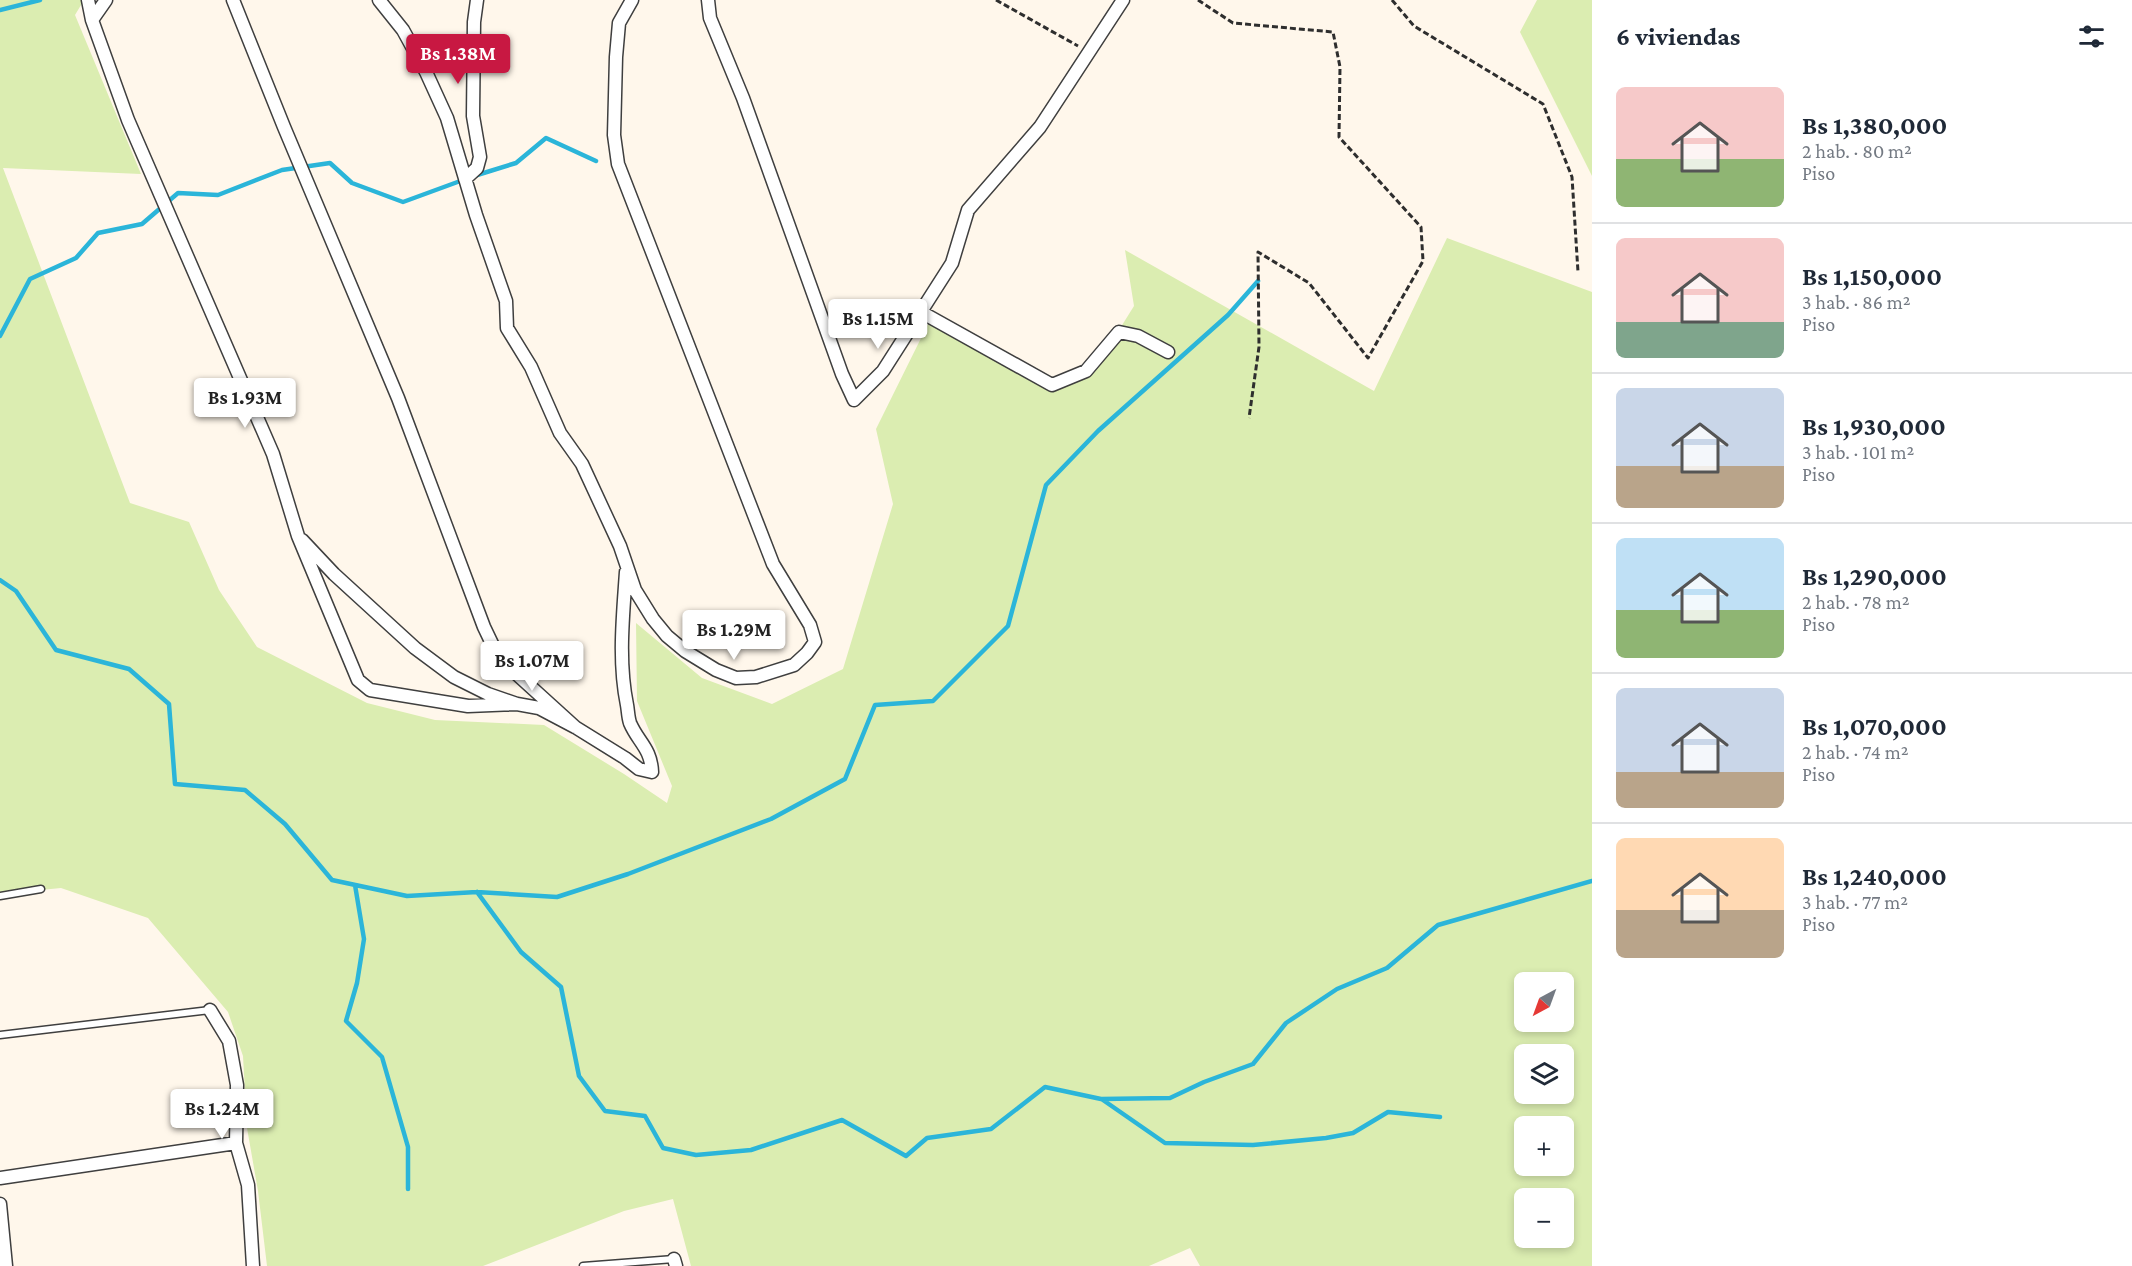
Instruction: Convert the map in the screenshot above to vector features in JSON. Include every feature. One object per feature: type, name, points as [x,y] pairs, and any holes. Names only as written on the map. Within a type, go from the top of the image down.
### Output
[{"type":"street","points":[[88,0],[92,20],[128,120],[273,454],[298,536],[358,680],[370,690],[468,706],[517,704]]},
{"type":"street","points":[[92,20],[106,0]]},
{"type":"street","points":[[233,0],[284,128],[398,398],[484,627],[495,650],[510,668],[575,728]]},
{"type":"street","points":[[379,0],[403,30],[447,118],[506,302],[507,328],[531,367],[560,433],[582,464],[620,546],[635,590],[667,636],[685,651],[716,670],[736,678],[756,677],[794,664],[807,654],[815,642],[810,625],[773,564],[618,164],[614,135],[616,57],[619,23],[632,0]]},
{"type":"street","points":[[465,179],[477,168],[480,157],[473,116],[474,22],[477,0]]},
{"type":"street","points":[[708,0],[710,18],[743,98],[842,374],[854,400],[883,371],[952,263],[968,210],[1040,127],[1123,0]]},
{"type":"street","points":[[921,312],[1052,385],[1086,371],[1119,332],[1138,336],[1168,352]]},
{"type":"street","points":[[298,536],[334,574],[415,648],[454,677],[488,694],[517,704],[539,708],[625,758],[639,770],[652,772],[652,762],[631,723],[622,679],[622,627],[627,565]]},
{"type":"street","points":[[210,1010],[229,1041],[237,1084],[237,1143],[248,1185],[253,1266]]},
{"type":"street","points":[[0,1178],[237,1143]]},
{"type":"street","points":[[0,1204],[6,1266]]},
{"type":"lane","points":[[0,896],[41,889]]},
{"type":"lane","points":[[0,1035],[210,1010]]},
{"type":"lane","points":[[583,1266],[675,1263]]},
{"type":"path","points":[[996,0],[1089,52]]},
{"type":"path","points":[[1198,0],[1233,23],[1333,32],[1341,67],[1339,137],[1421,227],[1423,261],[1368,358],[1309,283],[1258,252],[1260,347],[1249,418]]},
{"type":"path","points":[[1392,0],[1414,26],[1543,104],[1572,177],[1578,272]]},
{"type":"green space","points":[[0,0],[84,0],[75,15],[141,174],[3,168],[130,503],[189,522],[219,590],[257,647],[367,703],[435,720],[544,725],[667,803],[672,786],[637,701],[636,623],[702,678],[772,704],[843,669],[893,504],[876,429],[929,322],[1047,382],[1099,362],[1134,306],[1125,250],[1374,391],[1447,238],[1592,292],[1592,1266],[1200,1266],[1190,1248],[1149,1266],[691,1266],[673,1199],[624,1211],[483,1266],[267,1266],[258,1191],[247,1128],[243,1056],[228,1012],[148,918],[61,888],[0,894]]},
{"type":"green space","points":[[1537,0],[1592,0],[1592,176],[1520,32]]},
{"type":"waterway","points":[[0,10],[40,0]]},
{"type":"waterway","points":[[474,176],[516,163],[546,138],[596,161]]},
{"type":"waterway","points":[[0,336],[30,279],[76,258],[98,233],[142,224],[178,193],[218,195],[282,170],[330,163],[352,183],[403,202],[463,180]]},
{"type":"waterway","points":[[0,580],[16,591],[56,650],[129,669],[169,704],[175,784],[245,790],[285,824],[332,880],[407,896],[477,892],[557,897],[628,874],[771,819],[845,779],[875,705],[933,701],[1008,626],[1046,485],[1098,431],[1228,315],[1258,281]]},
{"type":"waterway","points":[[477,892],[521,952],[561,987],[579,1076],[605,1111],[645,1116],[663,1148],[696,1155],[751,1150],[842,1120],[906,1156],[927,1138],[991,1129],[1045,1087],[1101,1099],[1170,1098],[1204,1082],[1253,1064],[1286,1023],[1337,989],[1387,968],[1438,925],[1592,881]]},
{"type":"waterway","points":[[355,885],[364,939],[357,983],[346,1021],[382,1057],[408,1147],[408,1189]]},
{"type":"waterway","points":[[1103,1100],[1165,1143],[1253,1145],[1353,1133],[1388,1112],[1440,1117]]}]
